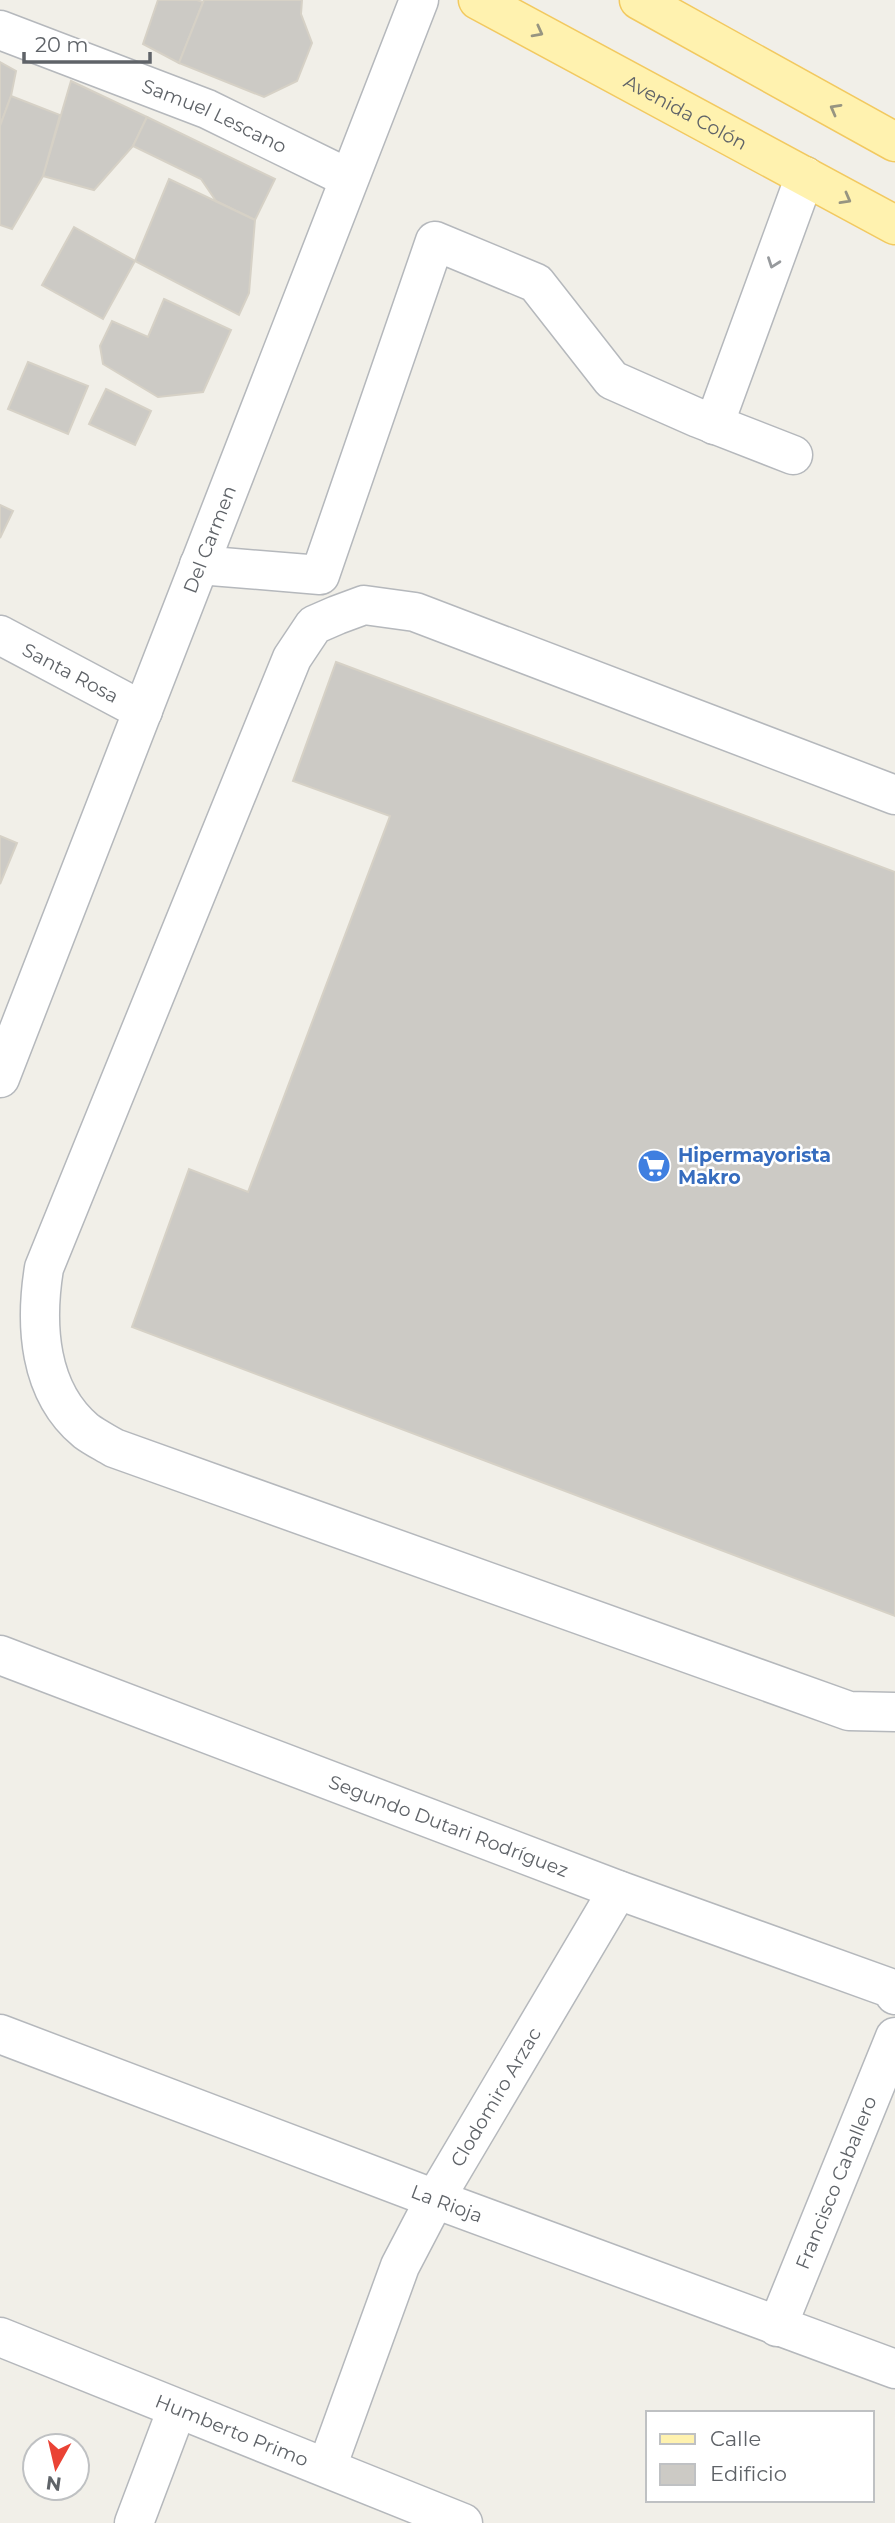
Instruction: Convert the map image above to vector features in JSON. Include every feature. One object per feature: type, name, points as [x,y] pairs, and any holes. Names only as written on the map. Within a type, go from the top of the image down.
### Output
[{"type":"main road","name":"Avenida Colón","points":[[478,0],[895,225]]},
{"type":"main road","points":[[639,0],[895,142]]},
{"type":"street","name":"Del Carmen","points":[[0,1078],[419,0]]},
{"type":"street","name":"Samuel Lescano","points":[[0,30],[207,109],[348,178]]},
{"type":"street","points":[[714,425],[805,176]]},
{"type":"street","points":[[199,565],[320,575],[435,240],[536,283],[612,380],[714,425],[793,455]]},
{"type":"street","points":[[895,795],[415,612],[364,606],[314,625],[286,671],[44,1268],[39,1297],[40,1341],[53,1385],[64,1407],[86,1431],[114,1448],[849,1711],[895,1712]]},
{"type":"street","name":"Santa Rosa","points":[[0,635],[143,711]]},
{"type":"street","name":"Segundo Dutari Rodríguez","points":[[0,1655],[618,1890],[890,1988],[895,1995]]},
{"type":"street","name":"Clodomiro Arzac","points":[[327,2467],[400,2266],[435,2199],[618,1890]]},
{"type":"street","name":"La Rioja","points":[[0,2034],[895,2369]]},
{"type":"street","name":"Francisco Caballero","points":[[778,2327],[895,2038]]},
{"type":"street","name":"Humberto Primo","points":[[0,2337],[463,2523]]},
{"type":"street","points":[[134,2523],[177,2409]]},
{"type":"building","points":[[158,0],[203,2],[179,63],[143,44]]},
{"type":"building","points":[[204,0],[302,0],[301,14],[312,43],[297,81],[264,97],[179,63]]},
{"type":"building","points":[[0,62],[16,71],[11,96],[0,126]]},
{"type":"building","points":[[71,81],[147,117],[133,146],[94,190],[43,176]]},
{"type":"building","points":[[11,96],[60,115],[43,176],[12,229],[0,225],[0,126]]},
{"type":"building","points":[[147,117],[275,179],[255,220],[216,201],[201,179],[133,146]]},
{"type":"building","points":[[169,179],[255,220],[249,293],[239,315],[135,261]]},
{"type":"building","points":[[74,227],[135,261],[103,319],[42,285]]},
{"type":"building","points":[[164,299],[231,330],[203,392],[158,397],[103,364],[100,346],[112,321],[148,337]]},
{"type":"building","points":[[28,362],[88,386],[68,434],[8,409]]},
{"type":"building","points":[[106,389],[151,411],[135,445],[89,424]]},
{"type":"building","points":[[0,505],[13,511],[0,538]]},
{"type":"building","points":[[336,662],[895,872],[895,1616],[132,1327],[189,1169],[248,1192],[390,816],[293,781]]},
{"type":"building","points":[[0,836],[17,843],[0,884]]},
{"type":"place","name":"Hipermayorista Makro","points":[[654,1166]]}]
